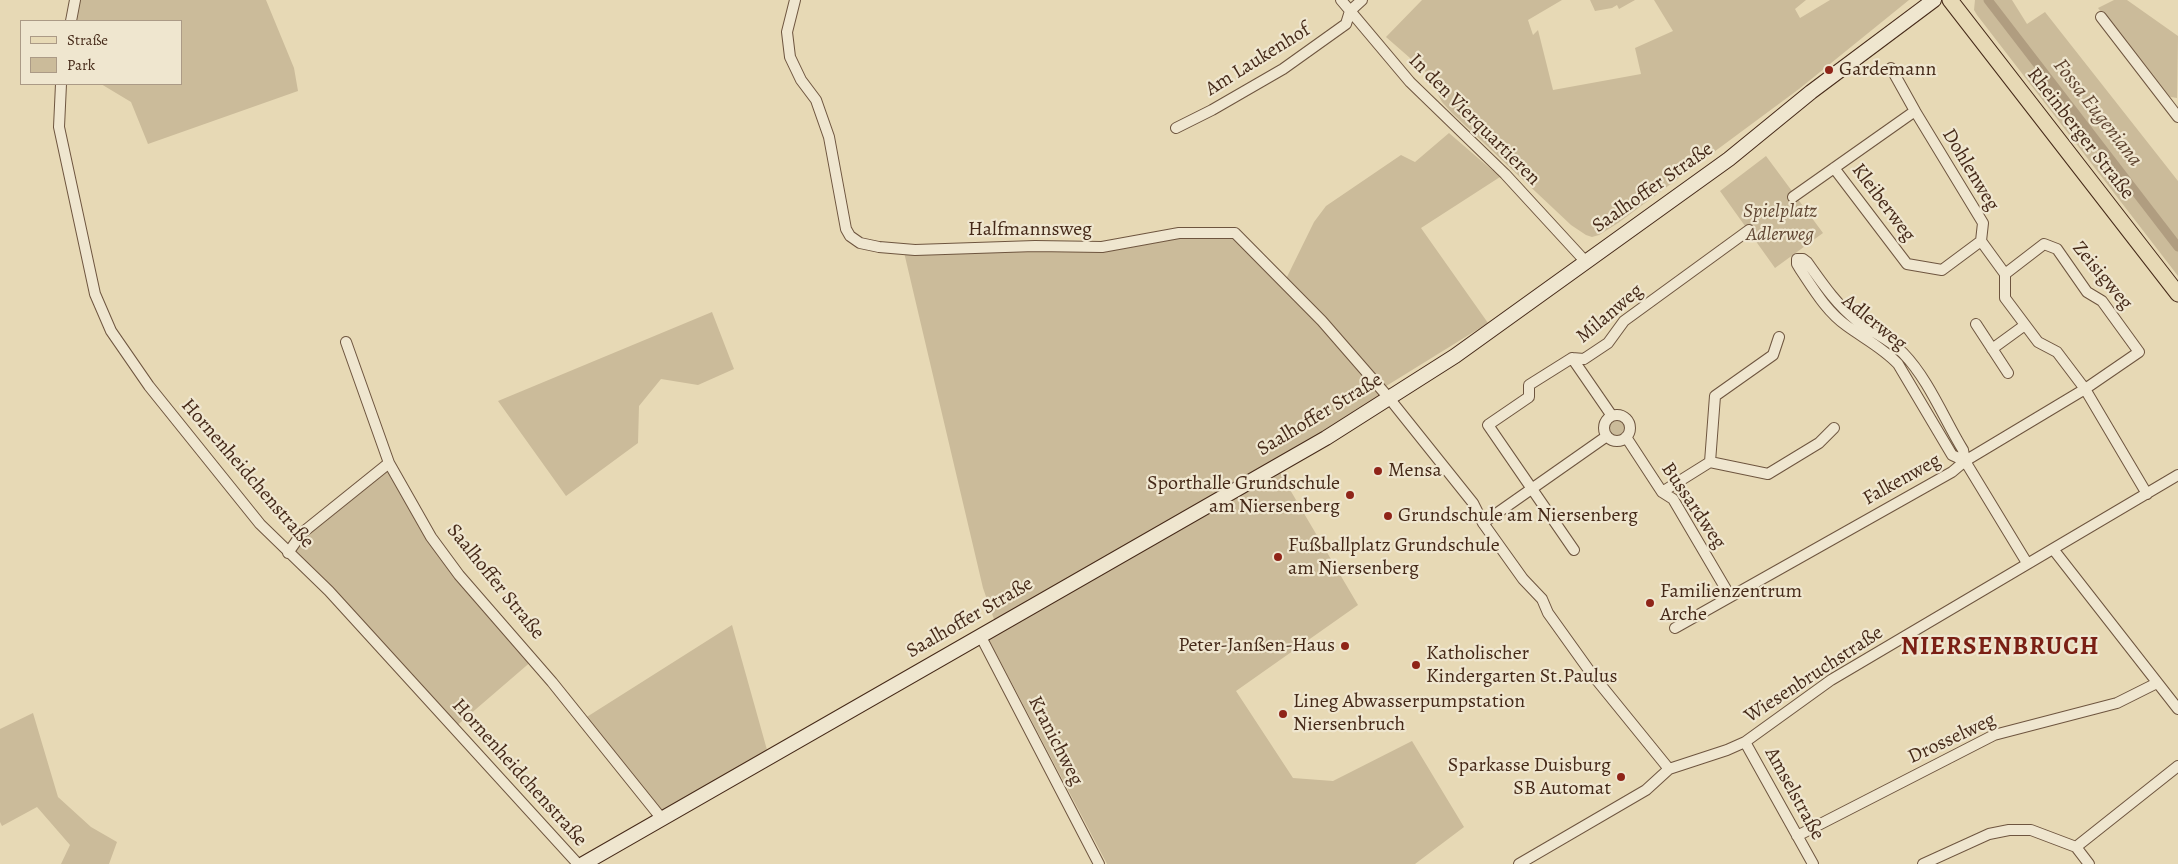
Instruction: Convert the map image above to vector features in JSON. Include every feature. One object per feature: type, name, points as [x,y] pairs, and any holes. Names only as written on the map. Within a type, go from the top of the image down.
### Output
[{"type":"main road","name":"Saalhoffer Straße","points":[[583,864],[1326,438],[1470,347],[1585,261],[1729,159],[1811,92],[1934,0]]},
{"type":"main road","name":"Rheinberger Straße","points":[[1950,0],[2178,294]]},
{"type":"street","points":[[71,20],[75,0]]},
{"type":"street","name":"Halfmannsweg","points":[[795,0],[787,32],[790,57],[801,80],[816,100],[828,133],[842,216],[846,229],[855,240],[879,247],[915,250],[1035,246],[1102,247],[1179,232],[1235,233],[1322,321],[1389,398]]},
{"type":"street","name":"In den Vierquartieren","points":[[1341,0],[1410,82],[1505,174],[1585,261]]},
{"type":"street","name":"Am Laukenhof","points":[[1176,128],[1212,110],[1283,69],[1346,24],[1350,11],[1362,0]]},
{"type":"street","points":[[2101,17],[2177,112]]},
{"type":"street","name":"Dohlenweg","points":[[1891,68],[1915,112],[1984,223],[1981,241],[2005,274]]},
{"type":"street","name":"Hornenheidchenstraße","points":[[61,85],[59,127],[95,294],[111,331],[149,386],[260,524],[328,591],[578,864]]},
{"type":"street","points":[[1793,197],[1915,112]]},
{"type":"street","name":"Kleiberweg","points":[[1834,168],[1907,264],[1942,270],[1981,241]]},
{"type":"street","name":"Milanweg","points":[[1533,489],[1488,425],[1529,397],[1529,385],[1572,358],[1584,359],[1608,342],[1624,321],[1749,230]]},
{"type":"street","name":"Zeisigweg","points":[[2005,274],[2044,244],[2057,248],[2087,292],[2102,301],[2140,352]]},
{"type":"street","name":"Adlerweg","points":[[1965,461],[1952,455],[1898,364],[1886,352],[1847,326],[1829,310],[1800,269],[1797,264],[1798,259],[1804,259],[1807,262],[1838,305],[1902,352],[1917,370],[1963,450],[1965,461],[2027,563]]},
{"type":"street","points":[[2005,274],[2005,298],[2038,342],[2057,352],[2085,389],[2147,494]]},
{"type":"street","points":[[1976,324],[2008,373]]},
{"type":"street","points":[[1992,349],[2025,325]]},
{"type":"street","points":[[1710,462],[1715,396],[1773,355],[1779,337]]},
{"type":"street","name":"Saalhoffer Straße","points":[[346,342],[388,463],[431,537],[459,575],[552,682],[662,819]]},
{"type":"street","name":"Falkenweg","points":[[1675,628],[1952,472],[1965,461],[2085,389],[2140,352]]},
{"type":"street","points":[[1572,358],[1612,416]]},
{"type":"street","points":[[1389,398],[1473,503],[1523,579],[1542,598],[1548,613],[1591,673],[1670,769]]},
{"type":"street","points":[[1612,416],[1621,416],[1626,420],[1629,430],[1626,437],[1615,441],[1606,436],[1604,427],[1607,419],[1612,416]]},
{"type":"street","points":[[1662,492],[1710,462],[1768,474],[1819,443],[1834,428]]},
{"type":"street","points":[[1484,522],[1606,436]]},
{"type":"street","name":"Bussardweg","points":[[1626,437],[1662,492],[1672,499],[1730,596]]},
{"type":"street","points":[[288,553],[302,533],[388,463]]},
{"type":"street","name":"Wiesenbruchstraße","points":[[1519,864],[1646,790],[1670,769],[1745,742],[1832,680],[2178,475]]},
{"type":"street","points":[[1533,489],[1574,550]]},
{"type":"street","points":[[2053,549],[2178,709]]},
{"type":"street","name":"Kranichweg","points":[[980,635],[1099,864]]},
{"type":"street","name":"Drosselweg","points":[[1797,836],[1994,735],[2116,703],[2157,683]]},
{"type":"street","name":"Amselstraße","points":[[1745,742],[1813,864]]},
{"type":"street","points":[[2076,847],[2176,771]]},
{"type":"street","points":[[1923,864],[1989,834],[2009,830],[2031,830],[2076,847],[2089,864]]},
{"type":"green space","points":[[75,0],[266,0],[294,68],[298,91],[148,144],[131,102],[103,85],[182,85],[182,20],[71,20]]},
{"type":"green space","points":[[1422,0],[1562,0],[1528,20],[1533,35],[1538,30],[1553,90],[1641,74],[1635,48],[1673,31],[1654,0],[1806,0],[1795,9],[1800,18],[1830,0],[1909,0],[1799,89],[1618,223],[1599,235],[1592,237],[1571,225],[1452,113],[1442,102],[1426,72],[1386,37]]},
{"type":"green space","points":[[1590,0],[1635,0],[1619,9],[1617,5],[1612,8],[1595,11]]},
{"type":"green space","points":[[1975,0],[2012,0],[2027,24],[2045,12],[2178,181],[2178,276],[1977,15],[1974,10]]},
{"type":"green space","points":[[2114,0],[2127,0],[2178,36],[2177,98],[2165,96],[2098,8]]},
{"type":"green space","points":[[1449,133],[1500,177],[1421,228],[1488,323],[1383,388],[1389,398],[1276,466],[1358,605],[1236,691],[1293,778],[1333,781],[1412,741],[1464,827],[1415,864],[1107,864],[985,632],[996,625],[983,588],[903,248],[1106,247],[1179,233],[1240,233],[1285,281],[1314,222],[1326,206],[1401,155],[1415,162]]},
{"type":"green space","name":"Spielplatz Adlerweg","points":[[1766,156],[1823,233],[1775,268],[1720,191]]},
{"type":"green space","points":[[712,312],[734,369],[698,385],[661,379],[639,406],[638,443],[566,496],[498,401]]},
{"type":"green space","points":[[1614,421],[1620,421],[1625,426],[1623,435],[1614,437],[1609,432],[1609,426]]},
{"type":"green space","points":[[389,463],[431,537],[533,660],[454,728],[288,553],[302,533]]},
{"type":"green space","points":[[732,625],[769,757],[662,819],[582,720]]},
{"type":"green space","points":[[33,713],[58,797],[91,827],[117,842],[109,864],[61,864],[70,845],[37,807],[2,826],[0,822],[0,729]]},
{"type":"waterway","name":"Fossa Eugeniana","points":[[1988,0],[2178,247]]},
{"type":"place","name":"Gardemann","points":[[1829,70]]},
{"type":"place","name":"Mensa","points":[[1378,471]]},
{"type":"place","name":"Sporthalle Grundschule am Niersenberg","points":[[1350,495]]},
{"type":"place","name":"Grundschule am Niersenberg","points":[[1388,516]]},
{"type":"place","name":"Fußballplatz Grundschule am Niersenberg","points":[[1278,557]]},
{"type":"place","name":"Familienzentrum Arche","points":[[1650,603]]},
{"type":"place","name":"Peter-Janßen-Haus","points":[[1345,646]]},
{"type":"place","name":"Katholischer Kindergarten St.Paulus","points":[[1416,665]]},
{"type":"place","name":"Lineg Abwasserpumpstation Niersenbruch","points":[[1283,714]]},
{"type":"place","name":"Sparkasse Duisburg SB Automat","points":[[1621,777]]},
{"type":"district","name":"NIERSENBRUCH","points":[[2000,648]]}]
